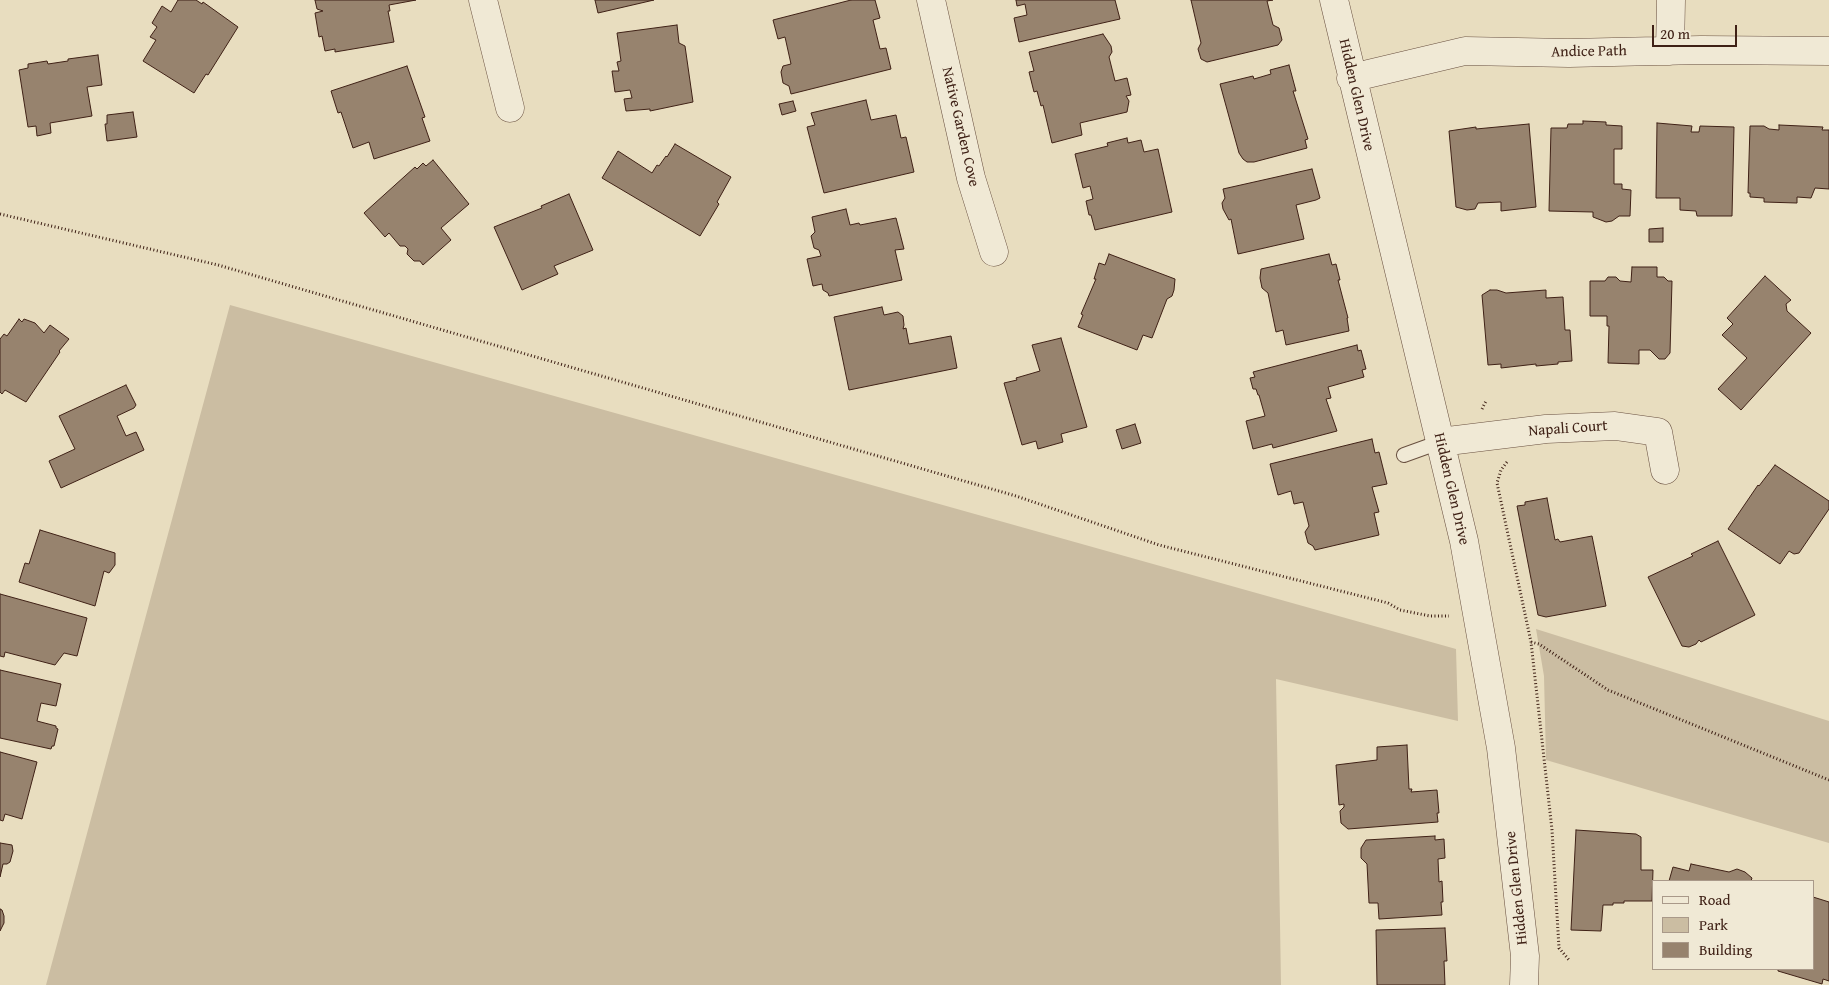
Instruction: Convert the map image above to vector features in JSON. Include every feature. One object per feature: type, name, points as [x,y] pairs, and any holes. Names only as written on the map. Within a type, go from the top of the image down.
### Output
[{"type":"street","points":[[483,0],[510,108]]},
{"type":"street","name":"Native Garden Cove","points":[[930,0],[971,178],[994,252]]},
{"type":"street","name":"Hidden Glen Drive","points":[[1334,0],[1351,78],[1464,541],[1501,748],[1525,956],[1524,985]]},
{"type":"street","points":[[1670,51],[1671,0]]},
{"type":"street","name":"Andice Path","points":[[1351,78],[1465,51],[1569,53],[1829,51]]},
{"type":"street","name":"Napali Court","points":[[1440,442],[1546,429],[1615,426],[1658,432],[1665,470]]},
{"type":"lane","points":[[1404,455],[1440,442]]},
{"type":"path","points":[[0,214],[246,274],[1016,496],[1159,545],[1388,603],[1400,610],[1430,616],[1455,616]]},
{"type":"path","points":[[1510,458],[1501,470],[1497,482],[1531,642],[1552,830],[1559,948],[1569,960]]},
{"type":"path","points":[[1531,642],[1539,644],[1608,690],[1829,780]]},
{"type":"green space","points":[[230,305],[1456,649],[1458,721],[1276,679],[1281,985],[46,985]]},
{"type":"green space","points":[[1536,629],[1829,721],[1829,843],[1546,760],[1544,676]]},
{"type":"building","points":[[178,0],[196,0],[202,4],[203,2],[238,27],[208,75],[206,74],[194,93],[143,61],[156,40],[150,37],[157,27],[152,23],[162,6],[171,12]]},
{"type":"building","points":[[315,0],[416,0],[389,5],[390,11],[388,11],[394,42],[335,52],[335,49],[325,51],[322,36],[319,37],[315,13],[323,11],[317,9]]},
{"type":"building","points":[[595,0],[654,0],[598,13]]},
{"type":"building","points":[[851,0],[875,0],[880,18],[873,20],[880,49],[886,48],[891,69],[791,94],[789,86],[783,83],[781,72],[783,66],[791,64],[785,37],[778,39],[773,20]]},
{"type":"building","points":[[1016,0],[1115,0],[1120,19],[1019,42],[1014,18],[1027,15],[1025,4],[1017,6]]},
{"type":"building","points":[[1191,0],[1273,0],[1267,1],[1273,25],[1279,28],[1282,40],[1278,45],[1207,62],[1201,59],[1198,49],[1201,43]]},
{"type":"building","points":[[677,25],[679,43],[685,46],[693,102],[650,111],[650,109],[626,111],[624,99],[632,98],[630,90],[615,92],[612,71],[619,71],[617,62],[621,61],[617,33]]},
{"type":"building","points":[[1103,34],[1111,46],[1112,52],[1109,57],[1115,81],[1127,78],[1131,95],[1126,96],[1129,101],[1127,112],[1080,123],[1082,135],[1052,143],[1043,105],[1041,106],[1037,91],[1034,92],[1029,72],[1034,71],[1029,52]]},
{"type":"building","points":[[98,55],[102,85],[87,87],[92,116],[50,123],[51,133],[37,136],[36,126],[28,127],[19,70],[28,68],[28,64],[47,61],[48,64]]},
{"type":"building","points":[[1289,65],[1296,91],[1293,91],[1308,139],[1305,140],[1307,148],[1254,162],[1247,162],[1239,153],[1220,84],[1253,76],[1254,79],[1271,74],[1270,70]]},
{"type":"building","points":[[407,66],[425,117],[422,118],[430,141],[374,159],[369,142],[353,148],[341,112],[338,113],[331,91]]},
{"type":"building","points":[[866,100],[871,120],[896,115],[901,138],[906,137],[914,172],[824,193],[807,127],[815,125],[811,113]]},
{"type":"building","points":[[793,101],[796,111],[782,115],[779,104]]},
{"type":"building","points":[[133,112],[137,137],[107,141],[105,124],[107,124],[107,115]]},
{"type":"building","points":[[1583,121],[1606,122],[1606,125],[1622,126],[1622,149],[1614,149],[1614,184],[1622,184],[1622,189],[1631,190],[1630,216],[1619,216],[1612,221],[1606,222],[1593,217],[1593,212],[1549,211],[1551,128],[1567,128],[1568,124],[1583,124]]},
{"type":"building","points":[[1657,123],[1692,126],[1691,132],[1699,132],[1700,126],[1734,127],[1732,216],[1697,216],[1696,211],[1680,210],[1680,198],[1656,198]]},
{"type":"building","points":[[1529,124],[1536,207],[1501,211],[1501,202],[1478,203],[1475,209],[1467,210],[1456,207],[1449,131],[1476,127],[1476,129]]},
{"type":"building","points":[[1779,125],[1823,127],[1822,130],[1829,130],[1829,189],[1815,188],[1811,198],[1797,197],[1797,203],[1764,202],[1764,198],[1750,197],[1750,193],[1748,193],[1750,126],[1764,126],[1769,129],[1779,130]]},
{"type":"building","points":[[1127,138],[1128,143],[1141,140],[1144,152],[1158,149],[1172,212],[1095,230],[1086,201],[1093,199],[1090,186],[1083,188],[1075,154],[1108,146],[1107,143]]},
{"type":"building","points":[[675,144],[731,177],[717,202],[719,204],[700,236],[602,178],[618,151],[652,173],[657,165],[659,166],[667,157]]},
{"type":"building","points":[[433,160],[469,204],[441,228],[451,240],[423,265],[420,261],[414,261],[407,254],[408,249],[405,246],[400,246],[389,233],[385,237],[364,213],[415,167],[417,169],[423,163],[426,166]]},
{"type":"building","points":[[1312,169],[1320,198],[1296,205],[1304,239],[1238,254],[1231,219],[1229,220],[1223,209],[1222,203],[1225,198],[1223,189]]},
{"type":"building","points":[[569,194],[593,250],[554,266],[558,274],[522,290],[494,227],[542,208],[541,206]]},
{"type":"building","points":[[846,209],[850,225],[859,223],[860,225],[896,218],[904,249],[895,250],[902,280],[829,296],[823,290],[822,284],[813,286],[807,259],[821,256],[819,250],[814,248],[811,236],[815,232],[812,217]]},
{"type":"building","points":[[1663,228],[1663,242],[1649,242],[1649,229]]},
{"type":"building","points":[[1109,254],[1175,279],[1172,296],[1167,299],[1152,338],[1143,335],[1137,350],[1078,327],[1083,315],[1081,314],[1096,279],[1094,279],[1099,263],[1105,265]]},
{"type":"building","points":[[1329,254],[1332,265],[1336,264],[1349,331],[1286,345],[1283,330],[1276,332],[1268,293],[1262,288],[1261,269]]},
{"type":"building","points":[[1632,267],[1657,267],[1657,277],[1664,277],[1668,281],[1672,281],[1670,353],[1665,359],[1659,359],[1650,350],[1639,350],[1639,364],[1608,363],[1609,326],[1607,326],[1607,316],[1590,316],[1590,281],[1605,281],[1608,277],[1616,277],[1620,281],[1631,282]]},
{"type":"building","points":[[1765,276],[1791,300],[1786,304],[1787,311],[1811,333],[1741,410],[1718,389],[1747,358],[1722,335],[1733,324],[1727,318]]},
{"type":"building","points":[[1490,290],[1506,293],[1546,290],[1546,298],[1563,297],[1565,330],[1570,330],[1572,361],[1558,362],[1558,364],[1536,366],[1536,364],[1501,368],[1501,364],[1488,365],[1482,295]]},
{"type":"building","points":[[882,307],[884,315],[898,312],[903,316],[903,329],[906,328],[909,344],[951,336],[957,368],[849,390],[834,317]]},
{"type":"building","points":[[19,319],[22,322],[24,319],[35,323],[44,333],[50,325],[69,339],[26,402],[5,390],[2,394],[0,392],[0,339],[4,334],[7,336]]},
{"type":"building","points":[[1061,338],[1087,427],[1061,434],[1063,442],[1038,449],[1036,441],[1022,445],[1004,383],[1040,371],[1032,345]]},
{"type":"building","points":[[1357,345],[1358,351],[1361,350],[1366,369],[1362,370],[1364,377],[1328,387],[1331,398],[1326,399],[1337,431],[1273,448],[1272,444],[1253,449],[1246,421],[1265,416],[1259,395],[1256,389],[1253,389],[1250,378],[1255,377],[1253,372]]},
{"type":"building","points":[[126,385],[136,405],[134,408],[117,416],[126,436],[136,432],[144,450],[61,488],[49,461],[75,449],[59,416]]},
{"type":"building","points":[[1135,424],[1141,443],[1122,449],[1116,430]]},
{"type":"building","points":[[1372,439],[1375,453],[1379,452],[1387,484],[1372,487],[1379,512],[1374,513],[1379,535],[1315,550],[1308,543],[1305,532],[1309,526],[1303,502],[1294,504],[1291,491],[1278,495],[1270,464]]},
{"type":"building","points":[[1775,465],[1829,501],[1829,509],[1799,553],[1794,554],[1789,551],[1780,564],[1728,529],[1758,485]]},
{"type":"building","points":[[1547,498],[1555,540],[1558,539],[1560,542],[1592,536],[1606,606],[1546,617],[1538,615],[1517,506],[1525,505],[1525,502]]},
{"type":"building","points":[[40,530],[115,553],[115,565],[109,573],[104,571],[95,606],[19,582],[25,563],[29,564]]},
{"type":"building","points":[[1718,541],[1755,615],[1701,642],[1699,640],[1696,644],[1689,647],[1682,646],[1648,577],[1693,556],[1691,554]]},
{"type":"building","points":[[0,594],[87,618],[77,656],[64,653],[55,665],[5,652],[4,657],[0,656]]},
{"type":"building","points":[[0,670],[61,684],[56,706],[41,703],[37,721],[56,726],[58,729],[54,746],[51,749],[0,738]]},
{"type":"building","points":[[1407,745],[1409,789],[1412,789],[1411,792],[1437,790],[1438,822],[1348,829],[1341,823],[1340,811],[1344,804],[1339,805],[1336,765],[1377,760],[1377,747]]},
{"type":"building","points":[[0,752],[37,762],[22,819],[5,814],[3,821],[0,820]]},
{"type":"building","points":[[1576,830],[1636,834],[1641,837],[1641,870],[1653,870],[1652,901],[1624,901],[1624,903],[1603,905],[1601,931],[1571,930]]},
{"type":"building","points":[[1435,836],[1435,840],[1444,839],[1445,858],[1438,859],[1439,882],[1442,881],[1442,915],[1379,919],[1378,903],[1369,903],[1367,864],[1361,858],[1361,848],[1366,840]]},
{"type":"building","points":[[0,843],[12,845],[13,851],[10,862],[3,864],[0,877]]},
{"type":"building","points":[[1691,864],[1729,872],[1737,869],[1745,872],[1752,878],[1751,880],[1669,880],[1673,867],[1689,871]]},
{"type":"building","points":[[1814,897],[1829,902],[1829,981],[1823,979],[1822,984],[1778,971],[1814,970]]},
{"type":"building","points":[[0,909],[4,916],[4,923],[0,931]]},
{"type":"building","points":[[1445,928],[1447,961],[1444,961],[1445,985],[1377,985],[1376,930]]}]
